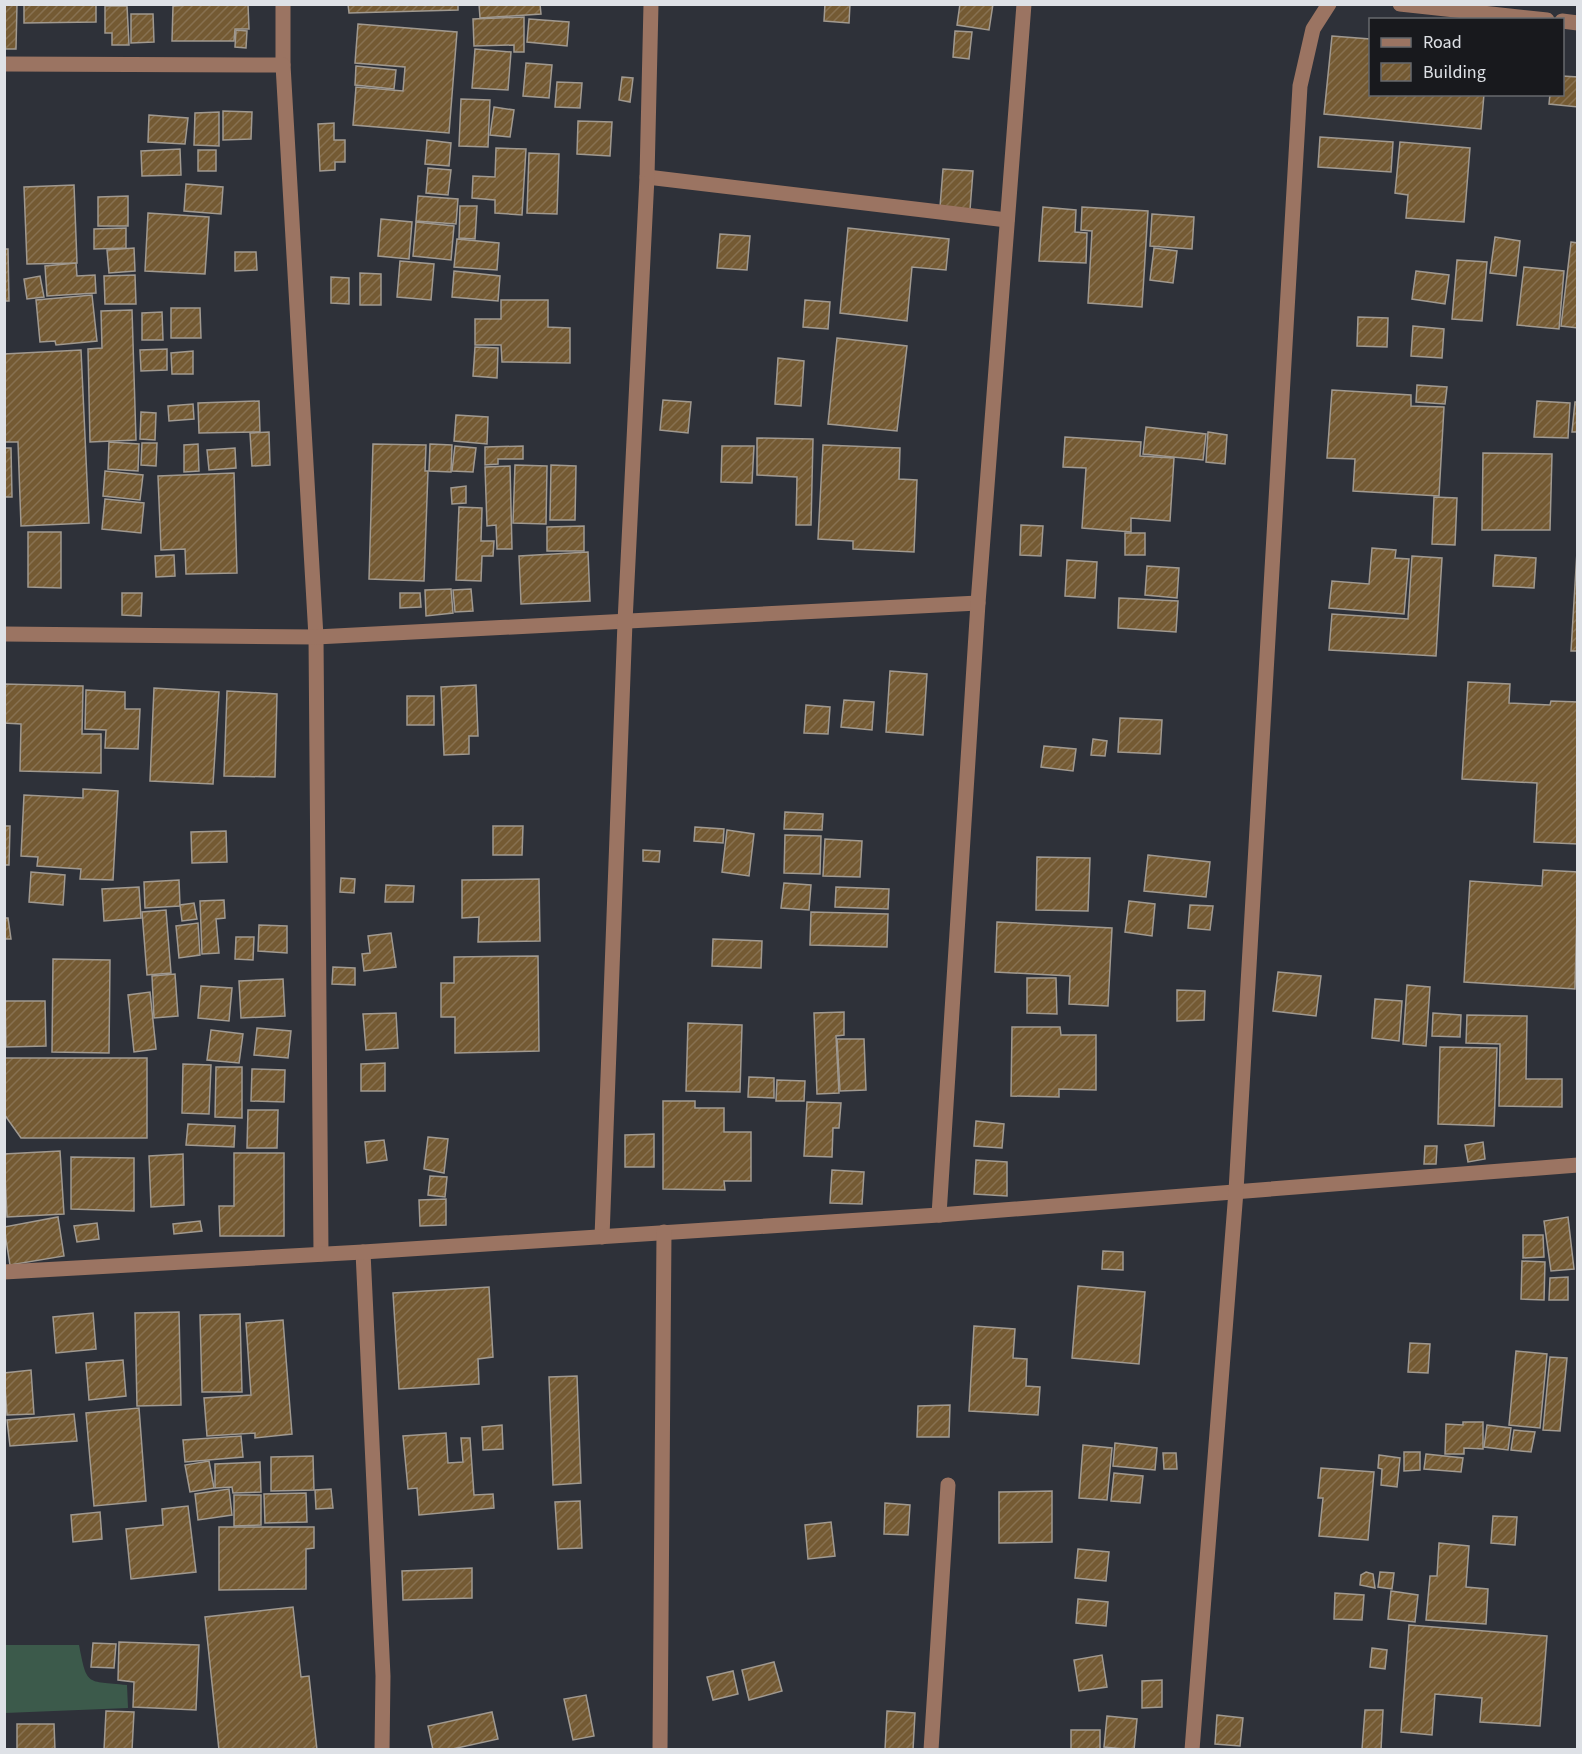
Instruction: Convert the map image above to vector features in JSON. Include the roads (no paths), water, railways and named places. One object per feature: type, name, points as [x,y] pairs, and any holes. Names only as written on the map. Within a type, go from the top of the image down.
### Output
[{"type":"street","points":[[283,4],[283,65],[316,637],[321,1254]]},
{"type":"street","points":[[602,1237],[625,622],[646,177],[651,4]]},
{"type":"street","points":[[939,1215],[978,603],[1024,4]]},
{"type":"street","points":[[1192,1749],[1236,1191],[1300,86],[1313,28],[1329,4]]},
{"type":"street","points":[[1400,4],[1529,18]]},
{"type":"street","points":[[4,64],[283,65]]},
{"type":"street","points":[[646,177],[1007,220]]},
{"type":"street","points":[[4,634],[316,637],[978,603]]},
{"type":"street","points":[[4,1272],[363,1252],[939,1215],[1578,1165]]},
{"type":"street","points":[[660,1749],[664,1232]]},
{"type":"street","points":[[363,1252],[383,1676],[382,1749]]},
{"type":"street","points":[[931,1749],[948,1485]]}]
